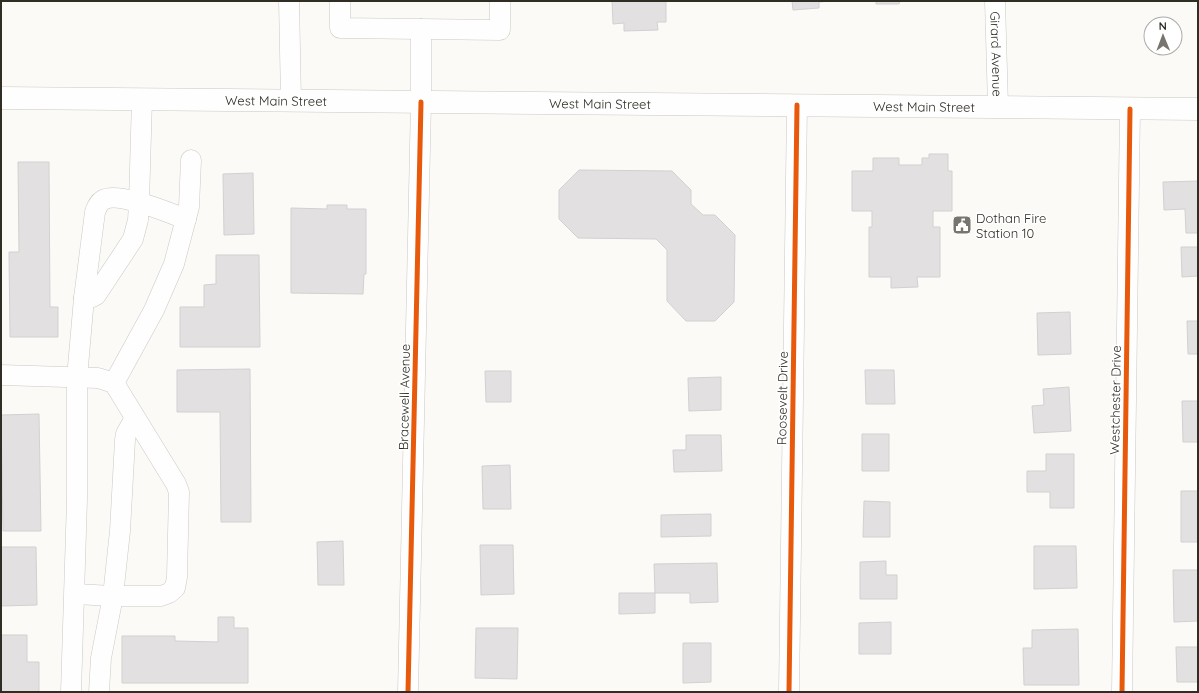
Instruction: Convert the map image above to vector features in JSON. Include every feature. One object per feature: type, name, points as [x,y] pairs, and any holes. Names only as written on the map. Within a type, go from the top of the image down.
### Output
[{"type":"main road","name":"West Main Street","points":[[1,98],[1198,109]]},
{"type":"street","points":[[289,1],[291,100]]},
{"type":"street","points":[[340,1],[340,28],[500,30],[500,1]]},
{"type":"street","name":"Girard Avenue","points":[[995,1],[998,106]]},
{"type":"street","name":"Bracewell Avenue","points":[[408,692],[421,102],[420,29]]},
{"type":"street","points":[[84,298],[96,295],[132,239],[138,220],[142,99]]},
{"type":"street","name":"Roosevelt Drive","points":[[789,692],[797,105]]},
{"type":"street","name":"Westchester Drive","points":[[1122,692],[1130,108]]},
{"type":"street","points":[[114,383],[154,310],[172,271],[186,219],[191,160]]},
{"type":"street","points":[[71,692],[77,499],[77,378],[84,298],[95,212],[97,204],[103,199],[111,197],[139,203],[186,219]]},
{"type":"street","points":[[1,375],[98,378],[114,383],[176,484],[179,492],[177,577],[175,588],[169,593],[161,596],[75,594]]},
{"type":"street","points":[[99,692],[101,658],[113,596],[120,531],[125,440],[126,434],[135,418]]},
{"type":"building","points":[[612,1],[666,1],[666,22],[657,22],[658,30],[624,31],[624,23],[613,24]]},
{"type":"building","points":[[792,1],[832,1],[819,2],[819,8],[793,10]]},
{"type":"building","points":[[876,1],[900,1],[899,4],[876,4]]},
{"type":"building","points":[[929,154],[948,154],[948,171],[952,171],[952,211],[933,211],[933,227],[940,227],[940,277],[917,277],[918,287],[891,288],[891,277],[869,277],[869,227],[872,227],[872,211],[852,211],[852,171],[873,171],[873,158],[899,158],[899,165],[922,165],[922,158],[929,158]]},
{"type":"building","points":[[18,162],[49,162],[50,307],[58,307],[58,337],[10,337],[9,252],[19,252]]},
{"type":"building","points":[[579,170],[672,171],[691,190],[691,204],[703,215],[715,215],[735,235],[734,302],[715,321],[686,321],[667,301],[667,250],[656,239],[578,238],[559,219],[559,190]]},
{"type":"building","points":[[253,173],[254,234],[224,235],[223,174]]},
{"type":"building","points":[[1198,181],[1198,233],[1186,233],[1185,209],[1164,210],[1163,182]]},
{"type":"building","points":[[327,205],[347,205],[347,209],[366,209],[366,274],[364,274],[363,294],[291,293],[291,208],[327,209]]},
{"type":"building","points":[[1181,247],[1198,247],[1198,276],[1182,277]]},
{"type":"building","points":[[216,255],[259,255],[260,347],[180,347],[180,307],[204,307],[204,285],[216,284]]},
{"type":"building","points":[[1070,312],[1071,354],[1038,355],[1037,313]]},
{"type":"building","points":[[1187,321],[1198,321],[1198,354],[1188,354]]},
{"type":"building","points":[[250,369],[251,522],[221,522],[220,412],[177,412],[177,370]]},
{"type":"building","points":[[865,370],[894,370],[895,404],[866,404]]},
{"type":"building","points":[[485,371],[511,371],[511,402],[486,402]]},
{"type":"building","points":[[721,377],[721,410],[689,411],[688,378]]},
{"type":"building","points":[[1069,387],[1071,431],[1034,433],[1032,406],[1044,405],[1043,389]]},
{"type":"building","points":[[1182,401],[1198,401],[1198,442],[1183,442]]},
{"type":"building","points":[[39,414],[41,531],[3,531],[1,415]]},
{"type":"building","points":[[862,434],[889,434],[889,471],[862,471]]},
{"type":"building","points":[[686,435],[721,435],[722,471],[674,472],[673,450],[686,450]]},
{"type":"building","points":[[1046,454],[1074,454],[1074,508],[1050,508],[1050,492],[1027,492],[1027,471],[1046,471]]},
{"type":"building","points":[[510,465],[511,509],[483,509],[482,466]]},
{"type":"building","points":[[1181,491],[1198,491],[1198,542],[1181,542]]},
{"type":"building","points":[[864,501],[890,502],[890,537],[863,537]]},
{"type":"building","points":[[711,514],[711,536],[661,537],[661,515]]},
{"type":"building","points":[[343,541],[344,585],[318,585],[317,542]]},
{"type":"building","points":[[480,545],[513,545],[514,594],[481,595]]},
{"type":"building","points":[[1034,546],[1076,546],[1077,588],[1034,589]]},
{"type":"building","points":[[1,547],[36,547],[37,605],[1,606]]},
{"type":"building","points":[[886,561],[886,575],[897,575],[897,599],[860,599],[860,562]]},
{"type":"building","points":[[717,563],[718,602],[690,603],[690,593],[655,593],[654,564]]},
{"type":"building","points":[[1173,570],[1198,570],[1198,621],[1174,622]]},
{"type":"building","points":[[619,593],[655,593],[655,613],[619,614]]},
{"type":"building","points":[[218,617],[234,617],[234,628],[248,628],[248,683],[122,683],[122,636],[175,636],[175,641],[218,642]]},
{"type":"building","points":[[891,622],[891,654],[859,654],[859,623]]},
{"type":"building","points":[[476,628],[518,628],[517,679],[475,678]]},
{"type":"building","points":[[1078,629],[1079,685],[1024,685],[1023,648],[1032,648],[1032,630]]},
{"type":"building","points":[[1,635],[27,635],[27,662],[39,662],[39,692],[1,692]]},
{"type":"building","points":[[683,643],[711,643],[711,682],[683,683]]},
{"type":"building","points":[[1176,647],[1198,647],[1198,682],[1177,682]]},
{"type":"cycle path","points":[[408,692],[421,102]]},
{"type":"cycle path","points":[[789,692],[797,105]]},
{"type":"cycle path","points":[[1122,692],[1130,109]]},
{"type":"place","name":"Dothan Fire Station 10","points":[[962,225]]}]
